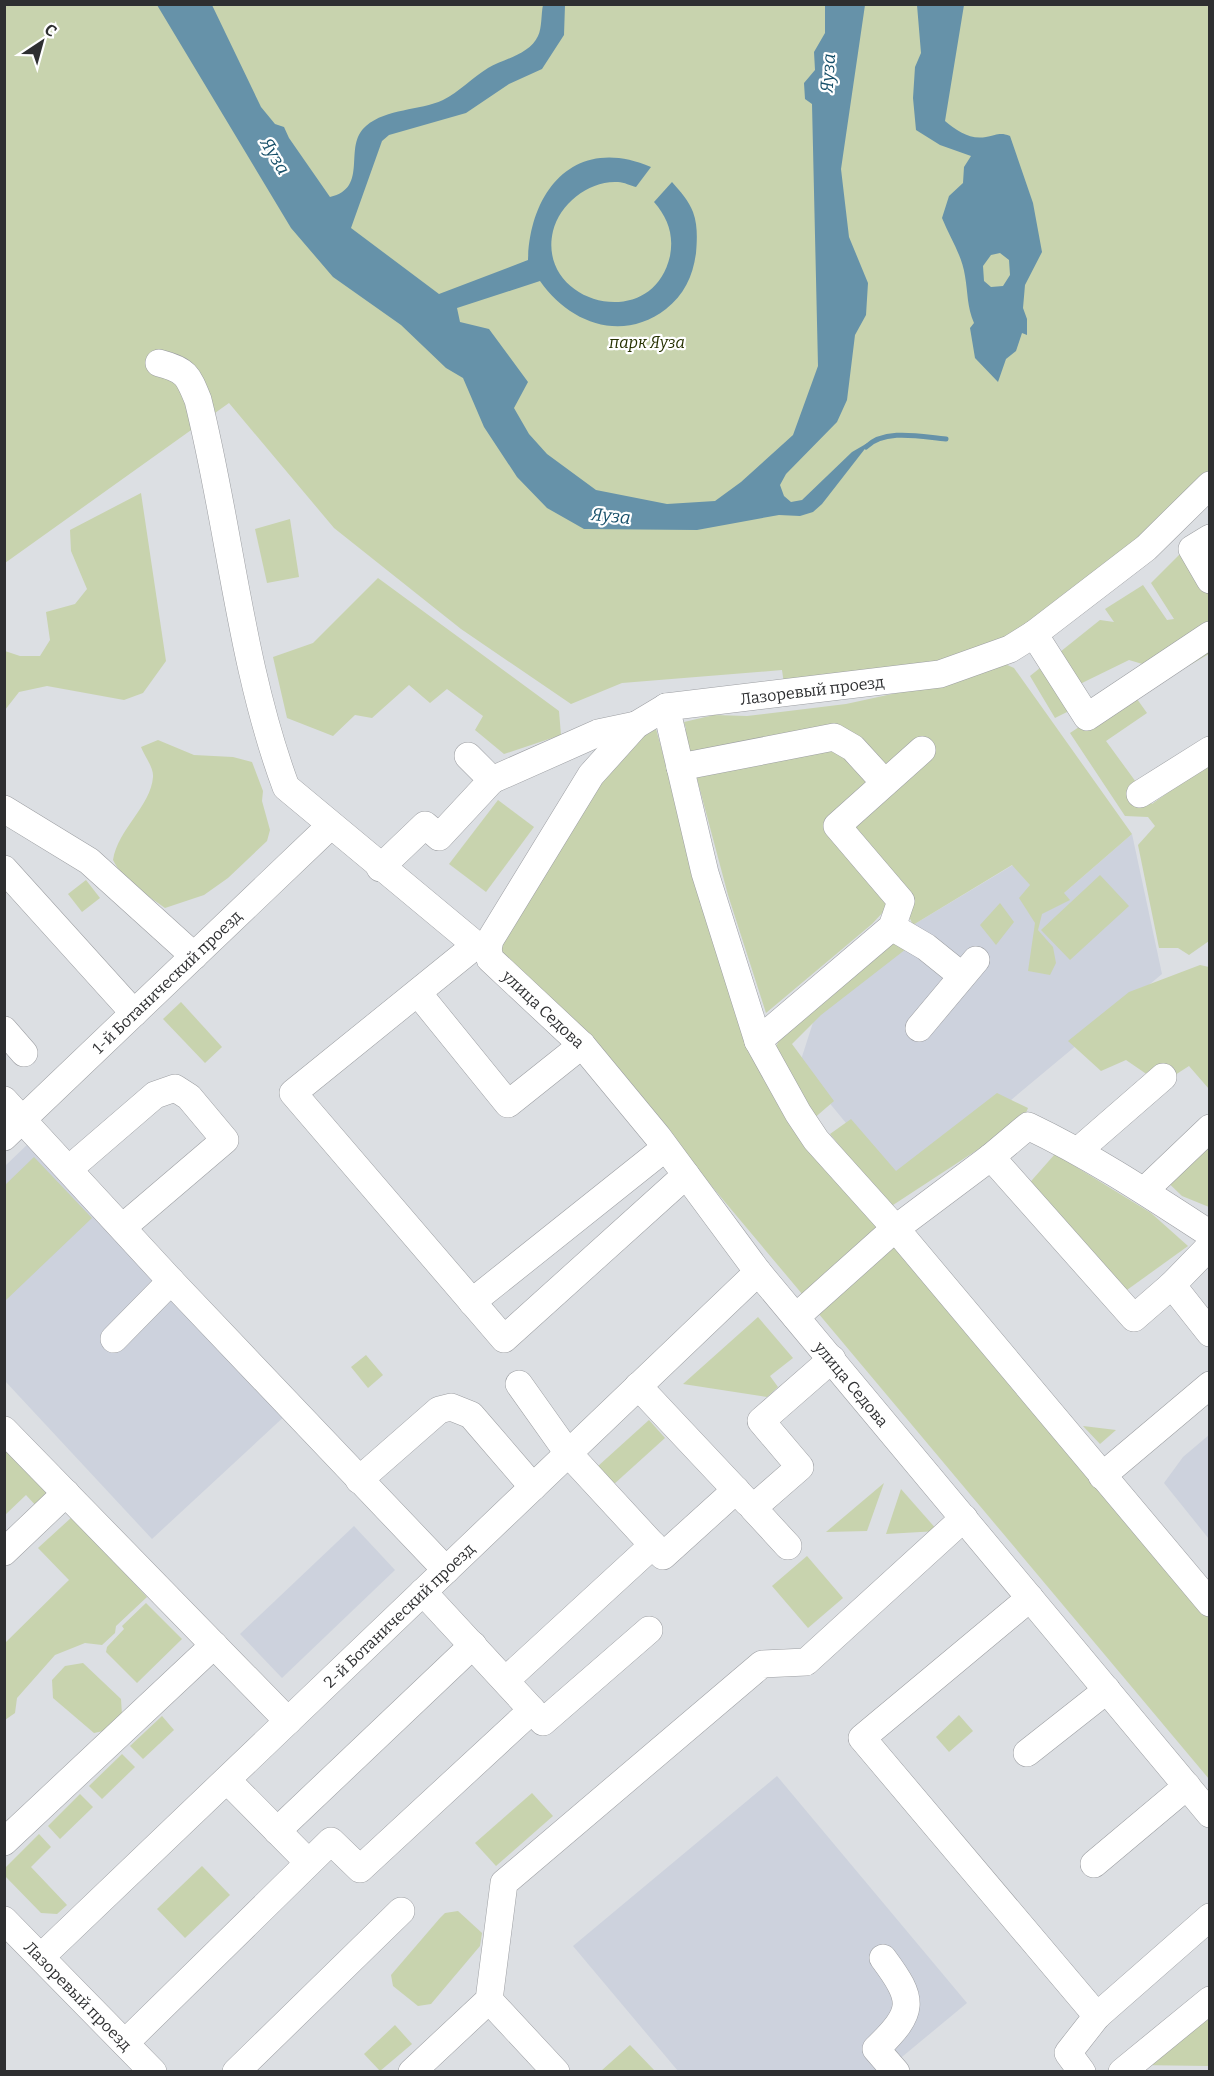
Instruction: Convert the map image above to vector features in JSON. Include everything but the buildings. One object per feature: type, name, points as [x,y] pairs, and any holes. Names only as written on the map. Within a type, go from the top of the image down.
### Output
[{"type":"street","name":"улица Седова","points":[[159,363],[178,368],[189,378],[198,400],[242,619],[273,754],[286,787],[380,868],[485,951],[582,1045],[666,1148],[758,1272],[1209,1814]]},
{"type":"street","name":"Лазоревый проезд","points":[[485,951],[591,775],[636,725],[666,707],[940,674],[1010,649],[1034,634],[1146,548],[1209,485]]},
{"type":"street","points":[[1209,538],[1192,549],[1209,580]]},
{"type":"street","points":[[1034,634],[1087,717],[1206,645]]},
{"type":"street","points":[[666,707],[705,873],[758,1041],[798,1113],[816,1140],[896,1229],[1209,1603]]},
{"type":"street","points":[[380,868],[425,825],[439,837],[492,780],[598,733],[636,725]]},
{"type":"street","points":[[680,767],[834,737],[853,748],[884,782]]},
{"type":"street","points":[[758,1041],[892,927],[900,901],[837,826],[922,750]]},
{"type":"street","points":[[1140,794],[1209,750]]},
{"type":"street","points":[[468,756],[492,780]]},
{"type":"street","points":[[4,809],[89,861],[195,956]]},
{"type":"street","name":"1-й Ботанический проезд","points":[[13,1128],[330,826]]},
{"type":"street","points":[[4,869],[134,1013]]},
{"type":"street","points":[[892,927],[969,968],[919,1028]]},
{"type":"street","points":[[485,951],[418,993],[293,1094],[504,1339],[686,1175]]},
{"type":"street","points":[[418,993],[508,1104],[582,1045]]},
{"type":"street","points":[[4,1030],[24,1053]]},
{"type":"street","points":[[1079,1150],[1163,1077]]},
{"type":"street","points":[[69,1169],[155,1095],[175,1088],[189,1097],[225,1140],[123,1227]]},
{"type":"street","points":[[4,1100],[13,1128],[69,1169],[171,1281],[446,1570]]},
{"type":"street","points":[[796,1317],[896,1229],[1028,1126],[1079,1150],[1145,1190],[1209,1234]]},
{"type":"street","points":[[1145,1190],[1209,1128]]},
{"type":"street","points":[[472,1302],[666,1148]]},
{"type":"street","points":[[991,1157],[1134,1318],[1172,1285],[1209,1246]]},
{"type":"street","name":"2-й Ботанический проезд","points":[[41,1958],[758,1272]]},
{"type":"street","points":[[114,1339],[171,1281]]},
{"type":"street","points":[[1172,1285],[1209,1333]]},
{"type":"street","points":[[519,1384],[568,1453],[663,1556],[744,1499],[800,1467],[761,1421],[832,1359]]},
{"type":"street","points":[[1102,1476],[1209,1385]]},
{"type":"street","points":[[638,1386],[788,1546]]},
{"type":"street","points":[[359,1480],[439,1410],[451,1407],[461,1408],[471,1415],[533,1487]]},
{"type":"street","points":[[4,1430],[288,1721]]},
{"type":"street","points":[[4,1552],[66,1493]]},
{"type":"street","points":[[412,2072],[489,2000],[504,1883],[762,1664],[806,1662],[964,1518]]},
{"type":"street","points":[[506,1680],[653,1545]]},
{"type":"street","points":[[423,1592],[543,1722],[649,1630]]},
{"type":"street","points":[[1030,1598],[862,1738],[1097,2016]]},
{"type":"street","points":[[4,1842],[214,1645]]},
{"type":"street","points":[[278,1831],[473,1645]]},
{"type":"street","points":[[1027,1753],[1107,1690]]},
{"type":"street","points":[[125,2043],[331,1841],[360,1869],[532,1710]]},
{"type":"street","points":[[227,1780],[308,1862]]},
{"type":"street","points":[[1094,1864],[1187,1786]]},
{"type":"street","points":[[236,2072],[401,1911]]},
{"type":"street","points":[[1082,2071],[1068,2053],[1097,2016],[1209,1917]]},
{"type":"street","name":"Лазоревый проезд","points":[[4,1920],[153,2072]]},
{"type":"street","points":[[883,1958],[902,1983],[908,2003],[900,2026],[876,2049],[896,2072]]},
{"type":"street","points":[[489,2000],[556,2072]]},
{"type":"street","points":[[1122,2072],[1209,2000]]},
{"type":"shaded area","points":[[1132,834],[1162,974],[902,1191],[799,1066],[817,1010],[913,925],[1013,865],[1049,906]]},
{"type":"shaded area","points":[[31,1141],[288,1413],[152,1539],[5,1381],[5,1166]]},
{"type":"shaded area","points":[[1209,1435],[1209,1539],[1164,1483],[1183,1457]]},
{"type":"shaded area","points":[[354,1526],[395,1570],[282,1678],[240,1634]]},
{"type":"shaded area","points":[[777,1776],[967,2003],[885,2071],[678,2071],[573,1946]]},
{"type":"green space","name":"парк Яуза","points":[[5,5],[1209,5],[1209,471],[1138,541],[1040,622],[935,666],[784,684],[782,670],[622,683],[571,704],[461,629],[334,528],[229,403],[5,563]]},
{"type":"green space","points":[[141,493],[166,661],[143,693],[124,700],[47,686],[19,692],[5,710],[5,651],[20,656],[40,656],[50,640],[46,612],[75,604],[87,589],[71,551],[70,530]]},
{"type":"green space","points":[[290,519],[299,577],[267,583],[255,529]]},
{"type":"green space","points":[[1180,554],[1209,560],[1209,654],[1159,683],[1149,666],[1129,660],[1082,683],[1075,708],[1055,718],[1030,676],[1100,620],[1114,622],[1105,609],[1143,585],[1167,620],[1174,619],[1151,583]]},
{"type":"green space","points":[[378,578],[559,711],[561,735],[504,754],[475,730],[483,716],[447,689],[430,703],[409,685],[372,718],[355,715],[333,736],[287,718],[273,657],[313,643]]},
{"type":"green space","points":[[1005,664],[1014,668],[1132,834],[1064,893],[1070,900],[1042,914],[1038,930],[1053,947],[1056,963],[1050,975],[1028,971],[1035,923],[1019,898],[1030,885],[1012,865],[913,925],[906,910],[886,909],[872,924],[766,1013],[728,895],[684,730],[686,729],[684,722],[714,715],[747,716],[846,704],[929,686]]},
{"type":"green space","points":[[1132,692],[1147,713],[1106,741],[1152,804],[1209,763],[1209,941],[1189,955],[1178,948],[1159,948],[1138,845],[1155,826],[1148,817],[1125,816],[1070,733]]},
{"type":"green space","points":[[656,729],[697,875],[751,1042],[1209,1614],[1209,1779],[589,1040],[498,949],[601,781],[630,744]]},
{"type":"green space","points":[[158,740],[194,755],[233,757],[252,762],[263,791],[262,801],[270,830],[267,841],[228,878],[204,895],[165,908],[129,881],[113,860],[121,838],[151,788],[152,770],[141,747]]},
{"type":"green space","points":[[498,800],[534,827],[486,892],[449,864]]},
{"type":"green space","points":[[1100,875],[1129,906],[1070,960],[1041,930]]},
{"type":"green space","points":[[86,880],[100,898],[82,912],[68,894]]},
{"type":"green space","points":[[1000,903],[1014,922],[996,945],[980,925]]},
{"type":"green space","points":[[888,936],[906,949],[821,1015],[792,1044],[834,1101],[812,1120],[772,1054],[791,1018]]},
{"type":"green space","points":[[1200,965],[1209,967],[1209,1089],[1189,1066],[1161,1084],[1126,1060],[1101,1071],[1068,1041],[1129,992]]},
{"type":"green space","points":[[181,1002],[222,1047],[205,1063],[163,1019]]},
{"type":"green space","points":[[997,1093],[1028,1108],[1023,1120],[890,1207],[830,1134],[851,1119],[896,1171]]},
{"type":"green space","points":[[1209,1119],[1209,1207],[1182,1196],[1156,1171],[1159,1158]]},
{"type":"green space","points":[[1055,1154],[1151,1213],[1188,1246],[1120,1295],[1025,1188]]},
{"type":"green space","points":[[34,1157],[92,1218],[5,1301],[5,1185]]},
{"type":"green space","points":[[758,1317],[793,1358],[770,1376],[778,1387],[767,1397],[683,1384]]},
{"type":"green space","points":[[366,1355],[383,1375],[368,1388],[351,1367]]},
{"type":"green space","points":[[649,1420],[665,1438],[613,1485],[597,1467]]},
{"type":"green space","points":[[1083,1426],[1116,1430],[1100,1444]]},
{"type":"green space","points":[[5,1447],[52,1497],[39,1509],[26,1495],[5,1515]]},
{"type":"green space","points":[[884,1483],[867,1531],[826,1532]]},
{"type":"green space","points":[[901,1489],[938,1531],[886,1534]]},
{"type":"green space","points":[[72,1517],[147,1597],[116,1626],[115,1633],[102,1645],[85,1643],[55,1655],[17,1698],[15,1713],[5,1720],[5,1643],[69,1580],[38,1548]]},
{"type":"green space","points":[[807,1556],[843,1598],[808,1628],[772,1586]]},
{"type":"green space","points":[[146,1603],[182,1639],[137,1683],[106,1652],[107,1647],[124,1629],[122,1626]]},
{"type":"green space","points":[[83,1663],[121,1699],[122,1715],[108,1730],[94,1733],[53,1698],[52,1680],[65,1666]]},
{"type":"green space","points":[[959,1715],[973,1731],[949,1752],[936,1737]]},
{"type":"green space","points":[[162,1716],[174,1730],[143,1759],[130,1746]]},
{"type":"green space","points":[[122,1754],[135,1767],[102,1799],[89,1786]]},
{"type":"green space","points":[[532,1793],[553,1816],[496,1866],[475,1843]]},
{"type":"green space","points":[[80,1794],[93,1807],[60,1839],[48,1826]]},
{"type":"green space","points":[[39,1834],[51,1847],[31,1867],[67,1905],[57,1914],[41,1913],[5,1876],[5,1868]]},
{"type":"green space","points":[[202,1866],[230,1895],[185,1938],[157,1909]]},
{"type":"green space","points":[[458,1911],[482,1933],[480,1946],[431,2004],[418,2006],[393,1986],[391,1975],[445,1913]]},
{"type":"green space","points":[[1209,2003],[1209,2066],[1136,2065]]},
{"type":"green space","points":[[395,2025],[412,2044],[380,2071],[364,2054]]},
{"type":"green space","points":[[630,2045],[655,2071],[601,2071]]},
{"type":"water","name":"Яуза","points":[[157,5],[212,5],[261,107],[275,124],[284,127],[289,138],[330,197],[342,192],[349,185],[353,176],[356,144],[359,134],[366,126],[384,116],[434,104],[449,97],[488,68],[529,47],[539,33],[543,5],[565,5],[564,35],[542,69],[509,84],[466,113],[389,135],[382,141],[351,228],[439,294],[528,260],[531,234],[538,211],[548,190],[562,174],[580,163],[601,158],[625,159],[651,167],[636,187],[620,182],[607,182],[587,189],[569,203],[562,211],[553,231],[552,256],[562,276],[578,291],[598,300],[621,302],[642,296],[659,281],[670,256],[669,227],[654,202],[672,182],[687,200],[695,217],[696,253],[693,269],[683,291],[666,309],[649,319],[632,325],[597,324],[566,308],[540,281],[457,308],[460,322],[489,329],[528,382],[514,408],[529,434],[547,454],[596,490],[667,504],[715,501],[741,482],[793,435],[818,366],[812,104],[805,99],[804,83],[815,70],[814,52],[825,33],[825,5],[865,5],[841,169],[849,237],[868,283],[866,315],[855,335],[847,400],[837,422],[786,474],[780,485],[784,496],[791,502],[802,500],[852,452],[871,441],[822,504],[813,512],[800,516],[779,515],[697,530],[584,529],[547,508],[517,477],[484,427],[463,378],[446,368],[401,325],[333,277],[291,228]]},
{"type":"water","points":[[917,5],[964,5],[945,121],[969,136],[980,138],[1001,134],[1010,136],[1033,203],[1042,252],[1025,285],[1023,308],[1027,319],[1027,335],[1022,333],[1016,351],[1006,359],[998,382],[975,358],[970,328],[974,323],[963,268],[942,218],[949,196],[963,183],[964,167],[971,156],[940,145],[916,130],[913,98],[915,67],[921,53]],"holes":[[[1000,253],[1009,260],[1010,275],[1003,286],[991,287],[984,281],[983,266],[991,255]]]},
{"type":"waterway","points":[[866,447],[883,437],[904,435],[946,439]]}]
